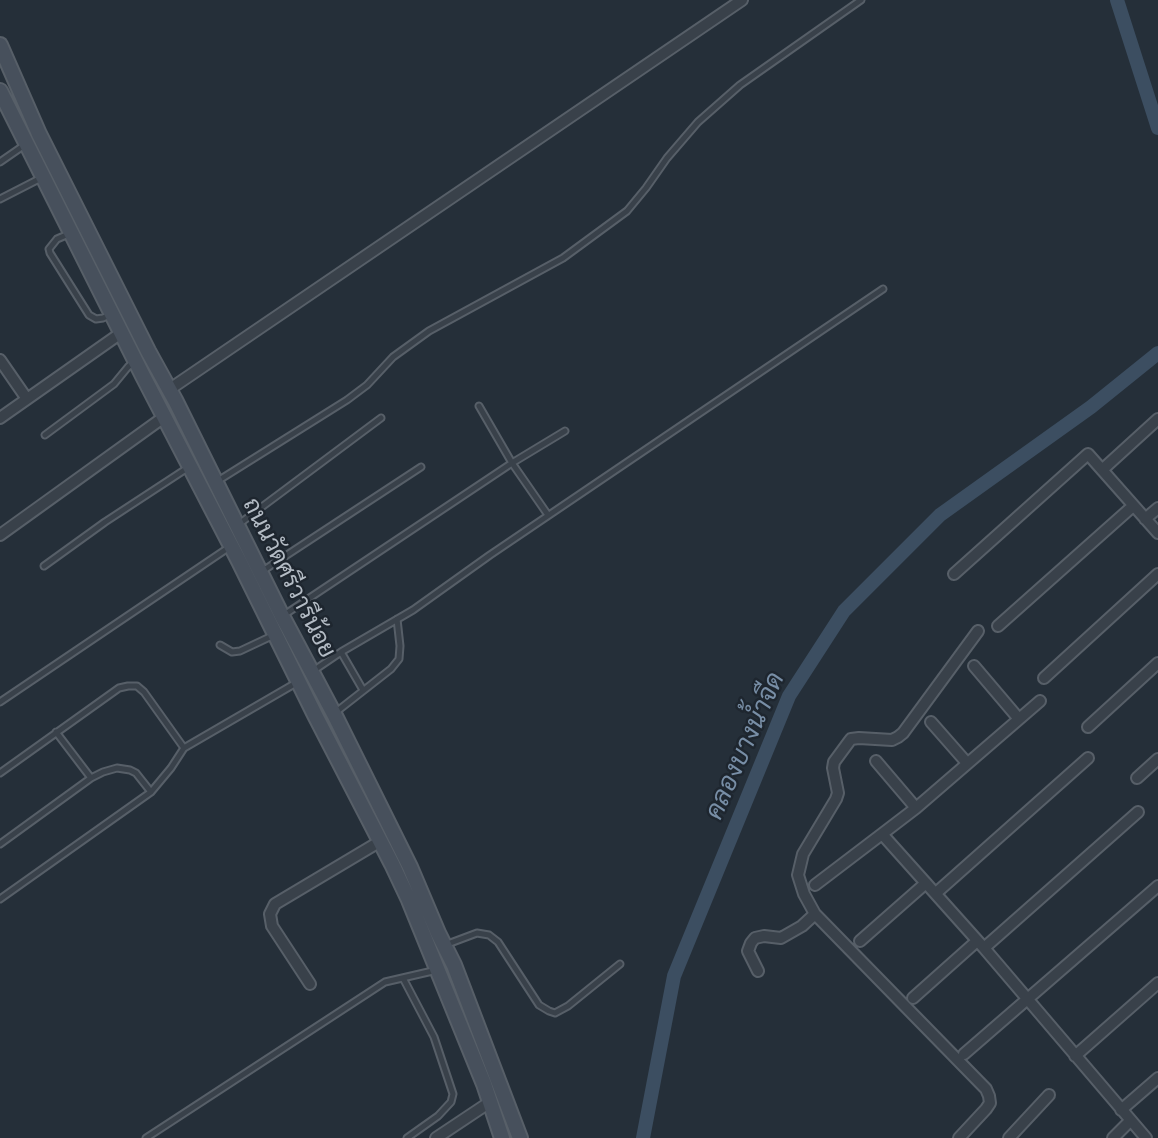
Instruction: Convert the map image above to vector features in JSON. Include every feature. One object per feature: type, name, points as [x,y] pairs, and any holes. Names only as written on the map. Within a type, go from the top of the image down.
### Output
[{"type":"main road","name":"ถนนวัดศรีวารีน้อย","points":[[0,45],[38,134],[143,342],[170,388],[410,867],[445,945],[520,1138]]},
{"type":"main road","name":"ถนนวัดศรีวารีน้อย","points":[[0,91],[408,900],[484,1084],[502,1138]]},
{"type":"main road","points":[[154,397],[170,388]]},
{"type":"street","points":[[170,388],[742,0]]},
{"type":"street","points":[[0,418],[121,333]]},
{"type":"street","points":[[0,360],[27,399]]},
{"type":"street","points":[[0,535],[164,417]]},
{"type":"street","points":[[1102,470],[1158,419]]},
{"type":"street","points":[[954,575],[1088,454],[1158,533]]},
{"type":"street","points":[[998,626],[1133,506]]},
{"type":"street","points":[[1145,519],[1158,508]]},
{"type":"street","points":[[1044,678],[1158,574]]},
{"type":"street","points":[[959,1138],[990,1102],[986,1089],[815,914],[798,875],[803,854],[838,793],[834,762],[851,739],[892,740],[898,737],[978,631]]},
{"type":"street","points":[[1088,727],[1158,663]]},
{"type":"street","points":[[974,666],[1019,719]]},
{"type":"street","points":[[815,885],[916,808],[1040,701]]},
{"type":"street","points":[[931,722],[967,763]]},
{"type":"street","points":[[936,893],[1088,758]]},
{"type":"street","points":[[1137,778],[1158,759]]},
{"type":"street","points":[[876,761],[916,808]]},
{"type":"street","points":[[913,998],[1138,812]]},
{"type":"street","points":[[882,834],[981,944],[1146,1138]]},
{"type":"street","points":[[310,984],[272,926],[270,914],[275,904],[379,842]]},
{"type":"street","points":[[860,941],[926,883]]},
{"type":"street","points":[[964,1054],[1158,886]]},
{"type":"street","points":[[758,971],[748,951],[755,937],[781,938],[802,926],[815,914]]},
{"type":"street","points":[[1075,1056],[1158,983]]},
{"type":"street","points":[[1121,1110],[1158,1078]]},
{"type":"street","points":[[1009,1138],[1049,1095]]},
{"type":"street","points":[[436,1138],[490,1102]]},
{"type":"street","points":[[1113,1138],[1130,1121]]},
{"type":"lane","points":[[216,482],[347,400],[367,385],[393,357],[429,331],[563,258],[627,211],[698,121],[740,85],[861,0]]},
{"type":"lane","points":[[0,162],[26,144]]},
{"type":"lane","points":[[0,200],[43,177]]},
{"type":"lane","points":[[71,233],[57,239],[49,248],[50,253],[89,315],[103,318],[112,314]]},
{"type":"lane","points":[[311,673],[341,652],[413,610],[883,289]]},
{"type":"lane","points":[[45,435],[114,384],[135,361]]},
{"type":"lane","points":[[479,407],[548,516]]},
{"type":"lane","points":[[237,526],[381,418]]},
{"type":"lane","points":[[282,616],[512,463],[565,431]]},
{"type":"lane","points":[[44,566],[190,466]]},
{"type":"lane","points":[[261,572],[421,467]]},
{"type":"lane","points":[[0,702],[231,546]]},
{"type":"lane","points":[[334,714],[391,669],[399,659],[397,619]]},
{"type":"lane","points":[[220,645],[232,652],[275,634]]},
{"type":"lane","points":[[341,652],[363,690]]},
{"type":"lane","points":[[0,899],[151,792],[184,748],[298,682]]},
{"type":"lane","points":[[0,773],[119,688],[128,686],[137,686],[144,692],[184,748]]},
{"type":"lane","points":[[56,732],[91,778]]},
{"type":"lane","points":[[0,844],[91,778],[117,768],[136,773],[151,792]]},
{"type":"lane","points":[[445,945],[477,933],[489,935],[498,942],[539,1005],[555,1013],[568,1006],[620,964]]},
{"type":"lane","points":[[146,1138],[385,982],[437,970]]},
{"type":"lane","points":[[403,978],[434,1037],[453,1094],[451,1102],[438,1116],[407,1138]]},
{"type":"waterway","name":"คลองบางน้ำจืด","points":[[1117,0],[1158,128]]},
{"type":"waterway","name":"คลองบางน้ำจืด","points":[[643,1138],[674,976],[789,696],[844,611],[940,515],[1091,407],[1158,353]]}]
